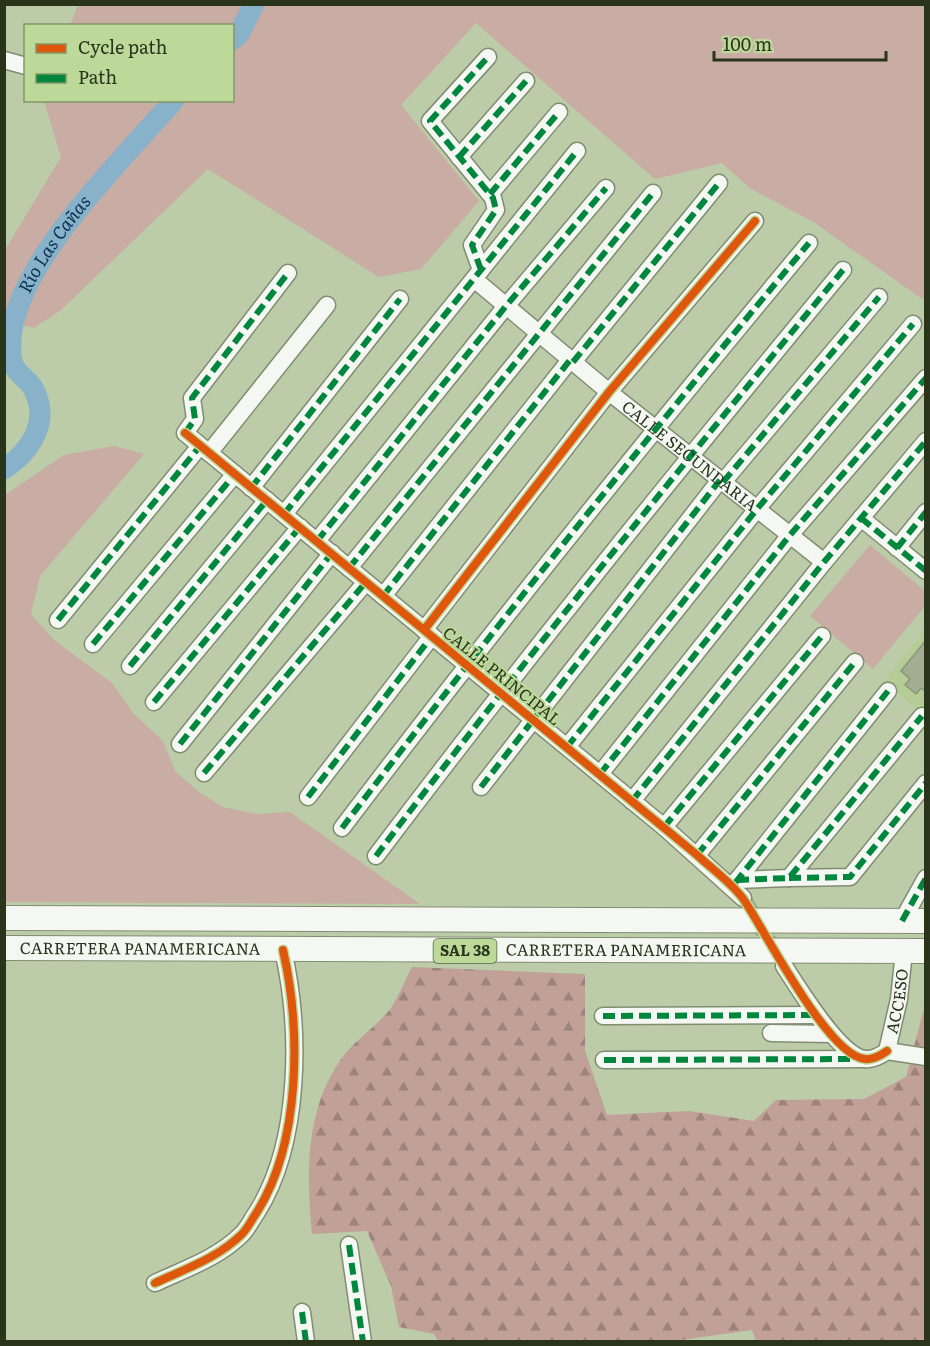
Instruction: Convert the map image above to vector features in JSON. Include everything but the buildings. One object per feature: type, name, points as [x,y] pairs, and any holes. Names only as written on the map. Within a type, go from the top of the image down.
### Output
[{"type":"highway","name":"CARRETERA PANAMERICANA","points":[[4,918],[914,921]]},
{"type":"highway","points":[[365,920],[366,951]]},
{"type":"highway","points":[[786,958],[787,921]]},
{"type":"highway","name":"CARRETERA PANAMERICANA","points":[[4,948],[786,958],[915,951]]},
{"type":"street","points":[[477,274],[472,245],[496,210],[490,194],[430,121],[489,57]]},
{"type":"street","points":[[4,60],[24,65]]},
{"type":"street","points":[[459,157],[526,81]]},
{"type":"street","points":[[490,194],[558,112]]},
{"type":"street","points":[[284,514],[577,151]]},
{"type":"street","points":[[383,596],[719,183]]},
{"type":"street","points":[[317,541],[506,306],[606,188]]},
{"type":"street","points":[[349,568],[653,193]]},
{"type":"street","points":[[308,797],[609,392],[754,221]]},
{"type":"street","points":[[342,828],[467,664],[655,428],[809,243]]},
{"type":"street","points":[[376,856],[500,692],[690,455],[843,270]]},
{"type":"street","name":"CALLE PRINCIPAL","points":[[288,273],[192,398],[195,419],[185,433],[737,888]]},
{"type":"street","name":"CALLE SECUNDARIA","points":[[477,274],[506,306],[609,392],[824,562]]},
{"type":"street","points":[[481,787],[532,718],[722,481],[879,297]]},
{"type":"street","points":[[251,488],[400,299]]},
{"type":"street","points":[[58,620],[327,305]]},
{"type":"street","points":[[567,747],[757,509],[913,324]]},
{"type":"street","points":[[600,774],[790,535],[926,378]]},
{"type":"street","points":[[632,801],[824,562],[926,441]]},
{"type":"street","points":[[93,644],[235,474]]},
{"type":"street","points":[[130,666],[267,500]]},
{"type":"street","points":[[897,548],[926,512]]},
{"type":"street","points":[[861,518],[926,571]]},
{"type":"street","points":[[154,702],[300,527]]},
{"type":"street","points":[[180,744],[332,553]]},
{"type":"street","points":[[204,773],[366,582]]},
{"type":"street","points":[[664,827],[822,636]]},
{"type":"street","points":[[697,855],[855,662]]},
{"type":"street","points":[[737,888],[888,691]]},
{"type":"street","points":[[789,878],[922,716]]},
{"type":"street","points":[[737,888],[789,878],[850,877],[926,783]]},
{"type":"street","points":[[914,921],[926,878]]},
{"type":"street","points":[[155,1284],[221,1252],[244,1233],[264,1200],[278,1167],[294,1077],[293,1006],[283,950]]},
{"type":"street","name":"ACCESO","points":[[886,1051],[899,999],[915,951]]},
{"type":"street","points":[[786,958],[816,1015],[831,1034],[864,1059]]},
{"type":"street","points":[[603,1016],[816,1015]]},
{"type":"street","points":[[771,1033],[831,1034]]},
{"type":"street","points":[[604,1060],[864,1059],[879,1057],[886,1051],[926,1057]]},
{"type":"street","points":[[349,1245],[363,1341]]},
{"type":"street","points":[[302,1312],[306,1341]]},
{"type":"shaded area","points":[[78,5],[925,5],[925,301],[812,221],[751,189],[722,163],[655,179],[476,23],[401,105],[479,201],[421,269],[379,277],[208,169],[61,310],[34,328],[5,321],[5,250],[61,157],[44,102],[234,102],[234,24],[70,24]]},
{"type":"shaded area","points":[[114,446],[144,454],[40,576],[31,614],[54,640],[112,683],[133,713],[163,741],[175,771],[199,792],[223,807],[257,814],[290,812],[420,904],[5,902],[5,495],[64,455]]},
{"type":"shaded area","points":[[870,545],[925,591],[925,606],[873,669],[810,616]]},
{"type":"shaded area","points":[[925,629],[925,716],[884,682]]},
{"type":"green space","points":[[412,967],[585,974],[585,1051],[607,1115],[689,1111],[754,1121],[776,1100],[864,1099],[906,1077],[925,1005],[925,1341],[756,1341],[752,1330],[667,1342],[438,1341],[434,1334],[399,1327],[391,1286],[367,1231],[312,1234],[309,1164],[315,1117],[332,1074],[350,1048],[391,1008]]},
{"type":"waterway","name":"Río Las Cañas","points":[[234,38],[239,34],[254,4]]},
{"type":"waterway","name":"Río Las Cañas","points":[[4,469],[14,462],[30,444],[39,423],[38,400],[31,385],[15,368],[11,355],[13,324],[23,295],[38,266],[81,206],[172,102]]},
{"type":"tunnel","points":[[743,898],[778,956]]},
{"type":"marked path","points":[[481,270],[472,245],[496,210],[493,198],[430,121],[488,57]]},
{"type":"marked path","points":[[459,157],[526,81]]},
{"type":"marked path","points":[[490,194],[559,112]]},
{"type":"marked path","points":[[284,514],[577,151]]},
{"type":"marked path","points":[[573,362],[719,183]]},
{"type":"marked path","points":[[317,541],[506,306],[606,188]]},
{"type":"marked path","points":[[349,568],[653,193]]},
{"type":"marked path","points":[[342,828],[572,533],[809,243]]},
{"type":"marked path","points":[[376,856],[606,561],[843,270]]},
{"type":"marked path","points":[[185,433],[195,419],[192,398],[288,273]]},
{"type":"marked path","points":[[723,482],[879,297]]},
{"type":"marked path","points":[[251,488],[400,299]]},
{"type":"marked path","points":[[567,747],[757,509],[913,324]]},
{"type":"marked path","points":[[383,596],[570,360]]},
{"type":"marked path","points":[[600,774],[790,535],[926,378]]},
{"type":"marked path","points":[[632,801],[824,562],[926,441]]},
{"type":"marked path","points":[[58,620],[200,446]]},
{"type":"marked path","points":[[93,644],[235,474]]},
{"type":"marked path","points":[[481,787],[720,480]]},
{"type":"marked path","points":[[130,666],[267,500]]},
{"type":"marked path","points":[[897,548],[926,512]]},
{"type":"marked path","points":[[861,518],[926,571]]},
{"type":"marked path","points":[[154,702],[300,527]]},
{"type":"marked path","points":[[180,744],[332,553]]},
{"type":"marked path","points":[[204,773],[366,582]]},
{"type":"marked path","points":[[308,797],[432,636]]},
{"type":"marked path","points":[[664,827],[822,636]]},
{"type":"marked path","points":[[697,855],[855,662]]},
{"type":"marked path","points":[[735,883],[888,691]]},
{"type":"marked path","points":[[737,880],[789,878],[922,716]]},
{"type":"marked path","points":[[789,878],[850,877],[926,783]]},
{"type":"marked path","points":[[902,921],[926,878]]},
{"type":"marked path","points":[[603,1016],[816,1015]]},
{"type":"marked path","points":[[604,1060],[858,1059]]},
{"type":"marked path","points":[[349,1245],[363,1342]]},
{"type":"marked path","points":[[302,1312],[306,1342]]},
{"type":"cycle path","points":[[424,630],[609,392],[755,221]]},
{"type":"cycle path","points":[[185,433],[728,882],[744,900],[816,1016],[850,1053],[868,1059],[887,1051]]},
{"type":"cycle path","points":[[155,1283],[201,1262],[233,1242],[248,1226],[271,1184],[282,1153],[293,1084],[293,1014],[283,950]]}]
